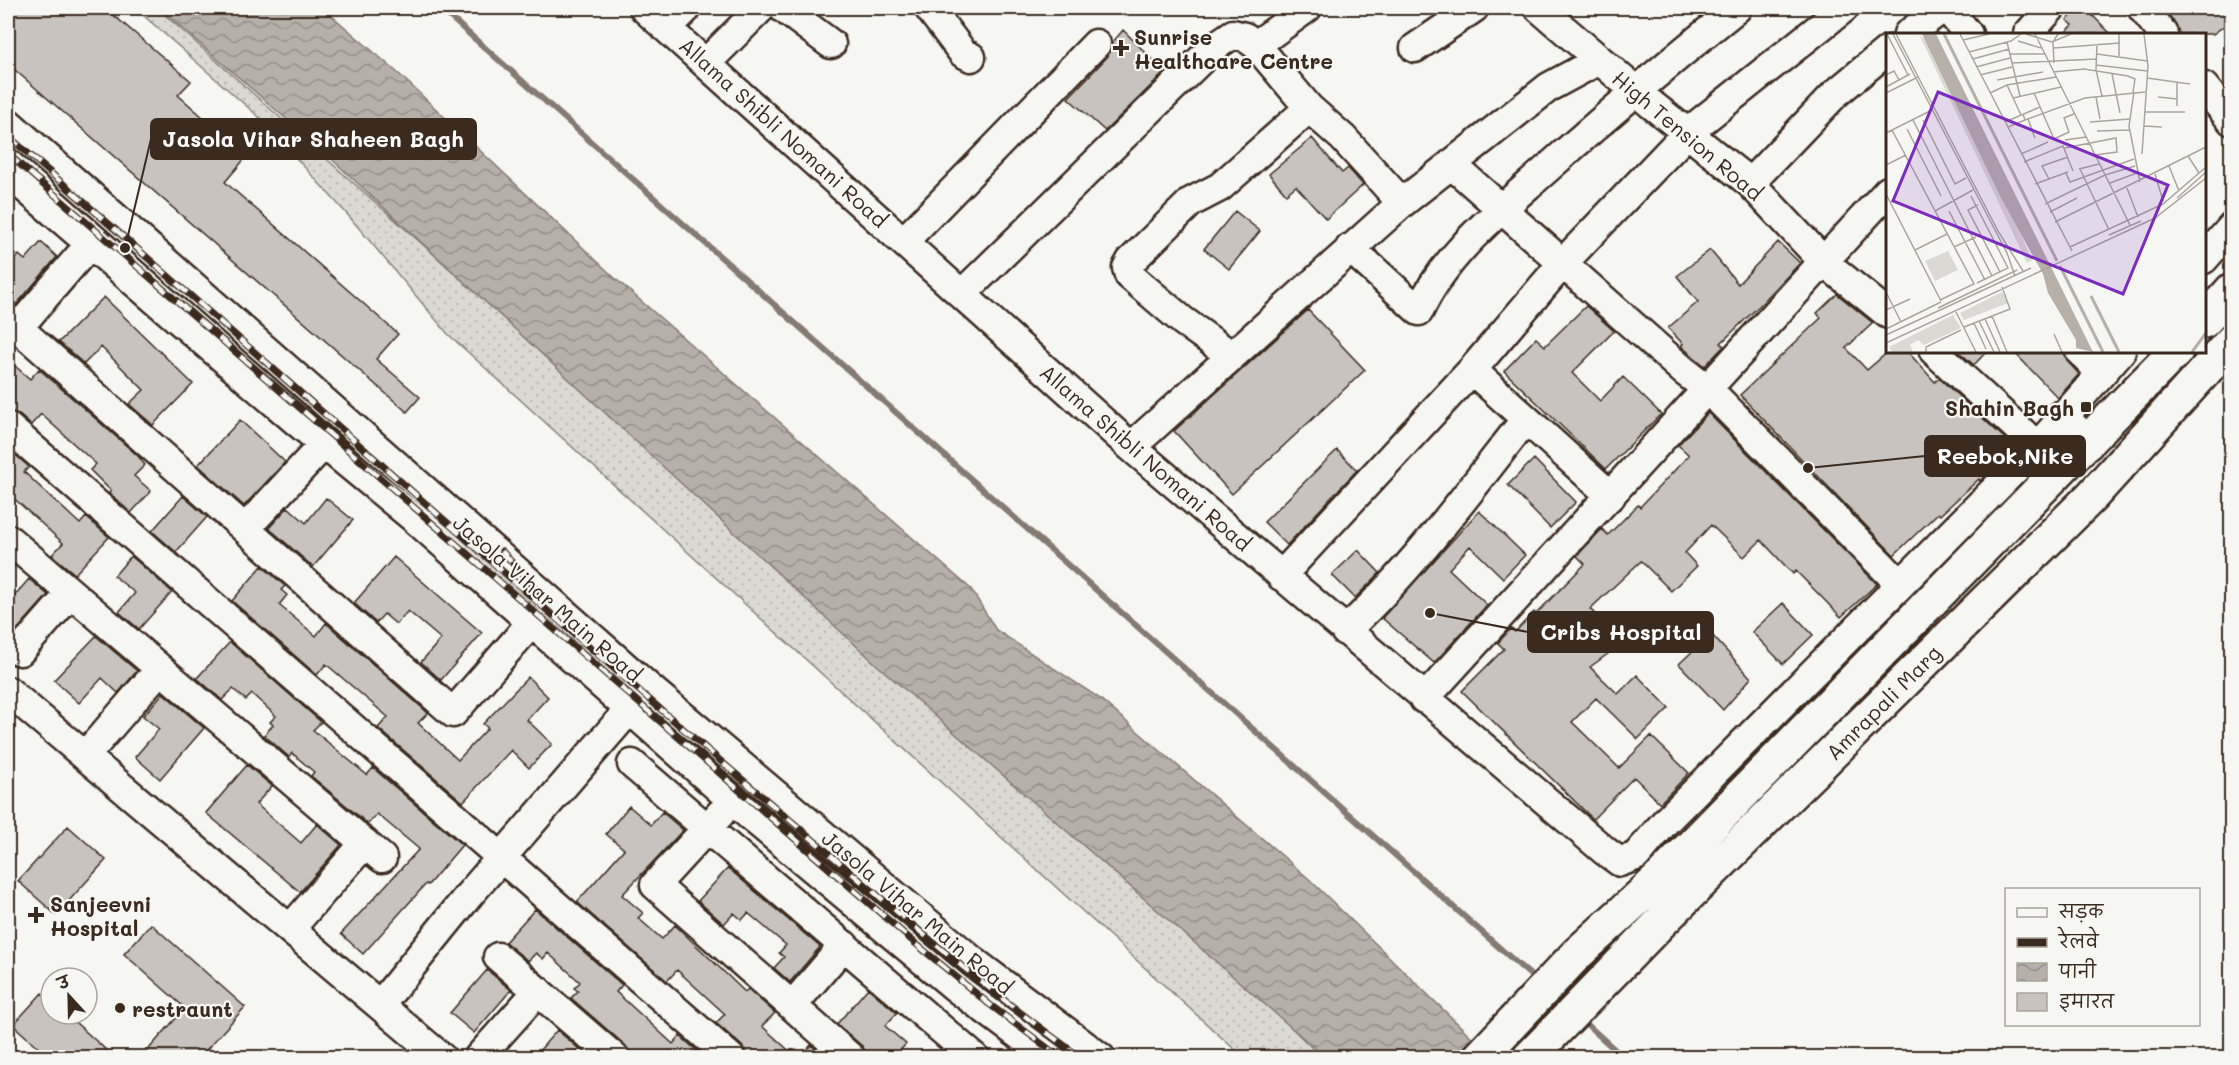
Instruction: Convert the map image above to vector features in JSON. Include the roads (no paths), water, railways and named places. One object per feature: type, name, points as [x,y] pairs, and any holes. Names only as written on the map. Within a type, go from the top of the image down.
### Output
[{"type":"main road","points":[[2206,320],[2232,290]]},
{"type":"main road","name":"Amrapali Marg","points":[[1529,1058],[1606,978],[2091,497],[2232,340]]},
{"type":"main road","name":"Amrapali Marg","points":[[1479,1058],[1577,954],[1660,877],[2062,470],[2175,352]]},
{"type":"main road","points":[[2061,418],[2088,443]]},
{"type":"street","name":"Allama Shibli Nomani Road","points":[[644,8],[677,17],[707,62],[1131,447],[1424,699],[1605,852],[1620,862],[1636,856]]},
{"type":"street","points":[[707,62],[761,8]]},
{"type":"street","points":[[783,8],[831,44]]},
{"type":"street","points":[[929,8],[963,53],[970,57]]},
{"type":"street","points":[[1256,45],[1307,8]]},
{"type":"street","points":[[1415,48],[1474,8]]},
{"type":"street","name":"High Tension Road","points":[[1539,8],[1750,183],[1824,262],[1886,312]]},
{"type":"street","points":[[1350,248],[1419,310],[1432,284],[1445,266],[1502,209],[1636,90],[1737,8]]},
{"type":"street","points":[[1281,576],[1472,370],[1562,264],[1687,133],[1844,8]]},
{"type":"street","points":[[1909,33],[1945,8],[1967,33]]},
{"type":"street","points":[[2029,33],[2051,8]]},
{"type":"street","points":[[2142,8],[2162,33]]},
{"type":"street","points":[[963,293],[1221,41],[1233,34],[1239,34],[1256,45],[1309,108],[1342,138],[1402,203]]},
{"type":"street","points":[[904,241],[1096,44]]},
{"type":"street","points":[[1750,183],[1835,94],[1886,52]]},
{"type":"street","points":[[1131,447],[1402,203],[1549,87],[1599,60]]},
{"type":"street","points":[[2206,88],[2232,121]]},
{"type":"street","points":[[1232,356],[1174,313],[1129,275],[1127,268],[1131,261],[1191,202],[1220,187],[1309,108]]},
{"type":"street","name":"Jasola Vihar Main Road","points":[[8,123],[648,687],[974,962],[1101,1058]]},
{"type":"street","points":[[8,174],[33,145]]},
{"type":"street","points":[[1451,164],[1683,371],[1708,389],[1900,584]]},
{"type":"street","name":"Jasola Vihar Main Road","points":[[8,174],[296,421],[415,519],[732,800],[954,987],[1050,1058]]},
{"type":"street","points":[[1424,699],[1886,193]]},
{"type":"street","points":[[2206,259],[2232,227]]},
{"type":"street","points":[[90,244],[13,324],[453,713],[532,622]]},
{"type":"street","points":[[156,301],[179,275]]},
{"type":"street","points":[[1935,352],[2062,470]]},
{"type":"street","points":[[2081,352],[2101,373]]},
{"type":"street","points":[[1660,877],[1636,856],[1666,821],[2037,446],[2120,352]]},
{"type":"street","points":[[1472,370],[1611,496]]},
{"type":"street","points":[[296,421],[317,394]]},
{"type":"street","points":[[1346,631],[1409,567],[1525,420]]},
{"type":"street","points":[[8,427],[730,1058]]},
{"type":"street","points":[[245,529],[324,444]]},
{"type":"street","points":[[8,539],[374,850],[290,929]]},
{"type":"street","points":[[20,651],[71,593]]},
{"type":"street","points":[[85,756],[160,669]]},
{"type":"street","points":[[380,1005],[648,687]]},
{"type":"street","points":[[8,691],[442,1058]]},
{"type":"street","points":[[632,764],[975,1058]]},
{"type":"street","points":[[732,800],[656,885],[851,1057]]},
{"type":"street","points":[[792,1006],[844,945]]},
{"type":"street","points":[[498,957],[615,1058]]},
{"type":"street","points":[[929,1018],[954,987]]},
{"type":"street","points":[[478,1058],[538,991]]},
{"type":"water","points":[[159,8],[323,8],[399,74],[617,280],[971,589],[996,630],[1099,698],[1308,878],[1492,1057],[1325,1057],[878,666],[325,153]]},
{"type":"waterway","points":[[440,8],[1537,981]]},
{"type":"waterway","points":[[1581,1019],[1624,1058]]},
{"type":"railway","points":[[8,136],[662,711],[957,962],[1082,1058]]},
{"type":"railway","points":[[8,154],[909,938],[989,1004],[1061,1058]]},
{"type":"railway","points":[[502,551],[538,592]]},
{"type":"place","name":"Sunrise Healthcare Centre","points":[[1121,48]]},
{"type":"place","name":"Jasola Vihar Shaheen Bagh","points":[[125,248]]},
{"type":"place","name":"Shahin Bagh","points":[[2086,407]]},
{"type":"place","name":"Reebok,Nike","points":[[1808,468]]},
{"type":"place","name":"Cribs Hospital","points":[[1430,613]]},
{"type":"place","name":"Sanjeevni Hospital","points":[[36,915]]},
{"type":"place","name":"restraunt","points":[[120,1008]]}]
